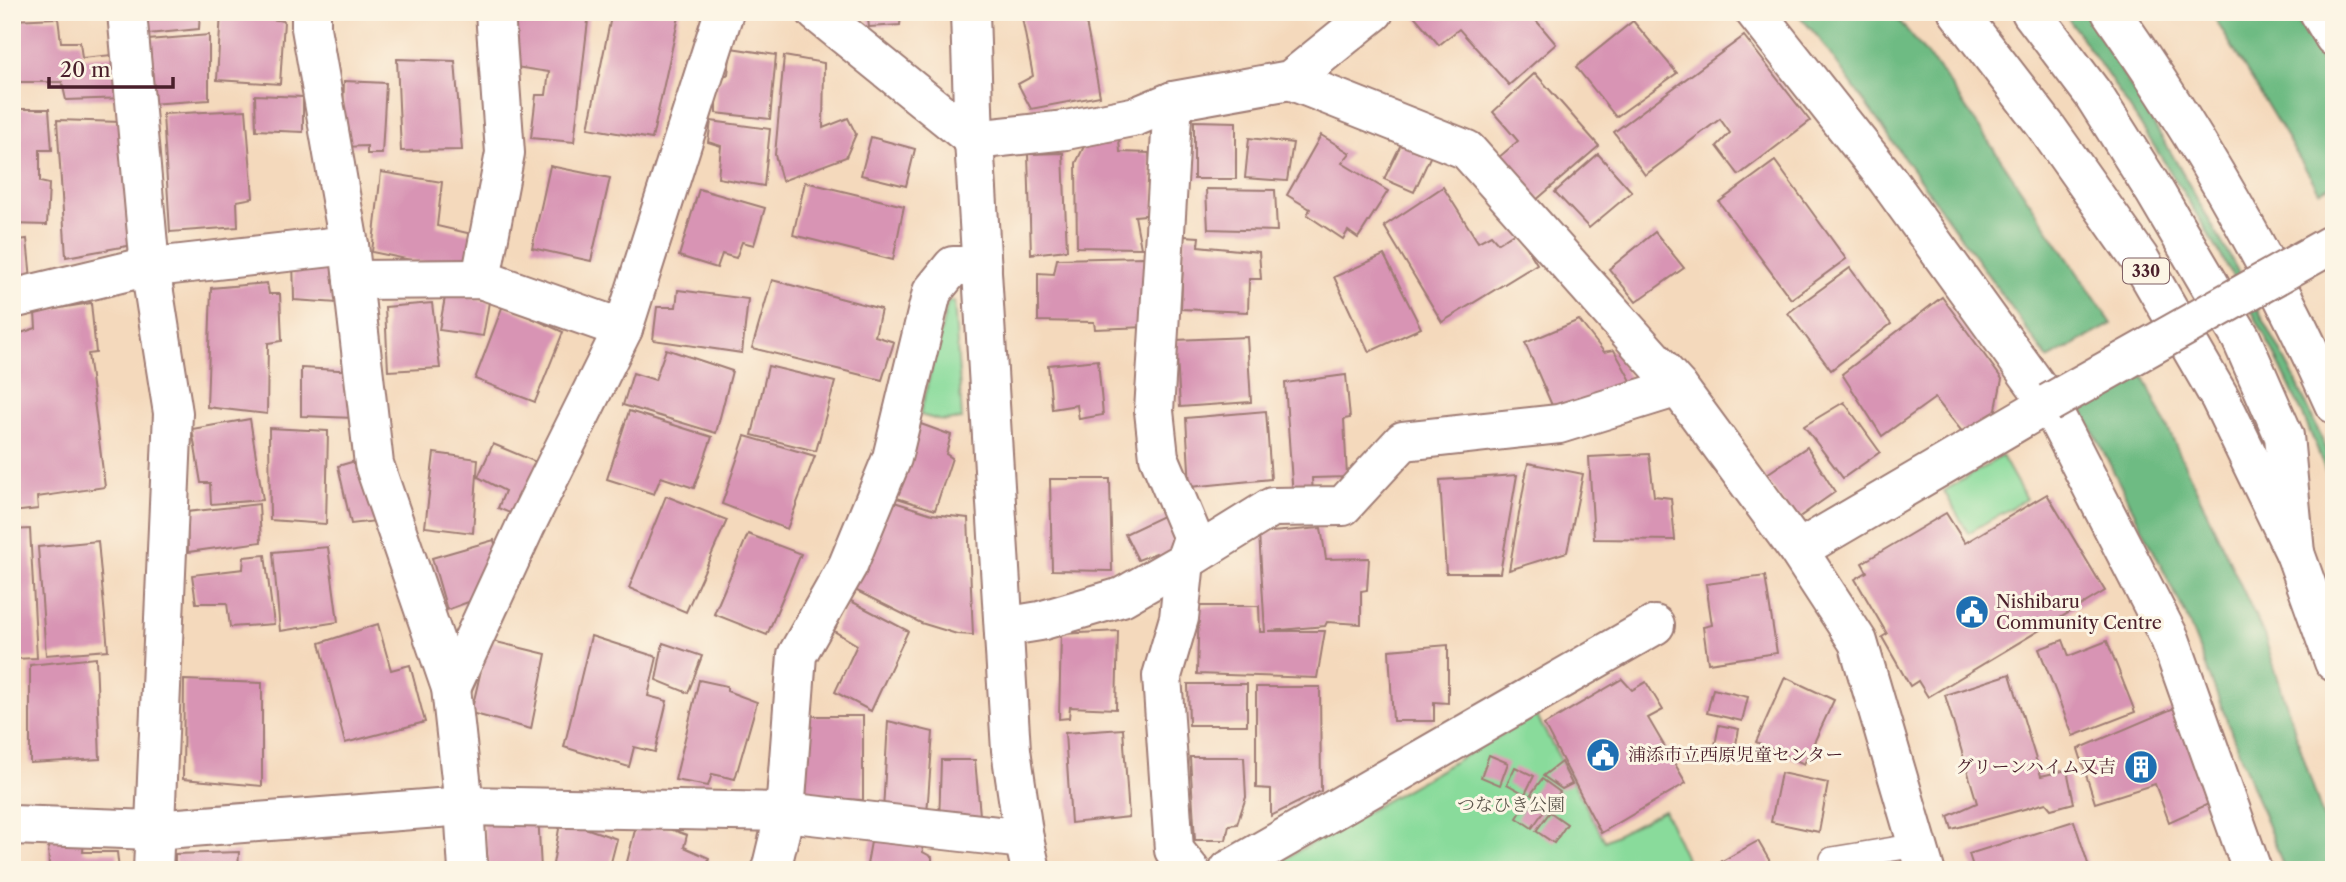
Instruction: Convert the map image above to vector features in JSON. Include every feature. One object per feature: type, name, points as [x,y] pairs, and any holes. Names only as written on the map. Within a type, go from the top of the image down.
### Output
[{"type":"main road","points":[[127,12],[150,267],[173,413],[153,870]]},
{"type":"main road","points":[[311,12],[311,28],[351,263],[374,464],[451,688],[468,870]]},
{"type":"main road","points":[[481,279],[505,153],[495,12]]},
{"type":"main road","points":[[451,688],[526,525],[623,329],[724,12]]},
{"type":"main road","points":[[816,12],[974,140],[1066,130],[1137,116],[1173,101],[1290,80],[1374,12]]},
{"type":"main road","points":[[12,825],[153,831],[464,806],[785,812],[1028,854],[1011,750],[974,140],[970,12]]},
{"type":"main road","points":[[1755,12],[1887,179],[2049,404],[2170,639],[2252,870]]},
{"type":"main road","name":"330","points":[[1958,12],[2045,125],[2139,258],[2220,398],[2295,553],[2334,662]]},
{"type":"main road","points":[[2031,12],[2093,94],[2155,192],[2241,338],[2284,436],[2295,553]]},
{"type":"main road","points":[[2111,12],[2163,87],[2244,223],[2334,404]]},
{"type":"main road","points":[[2319,12],[2334,37]]},
{"type":"main road","points":[[1290,80],[1466,150],[1678,387],[1798,550],[1858,642],[1921,857]]},
{"type":"main road","points":[[1173,101],[1154,411],[1159,457],[1193,538],[1185,561],[1179,618],[1161,676],[1174,850],[1190,870]]},
{"type":"main road","points":[[1798,550],[2334,243]]},
{"type":"main road","points":[[12,299],[150,267],[351,263],[481,279],[623,329]]},
{"type":"main road","points":[[771,870],[785,812],[797,656],[848,565],[892,458],[932,292],[953,266],[982,266]]},
{"type":"main road","points":[[1004,627],[1040,621],[1122,597],[1272,507],[1343,506],[1403,441],[1559,424],[1678,387]]},
{"type":"main road","points":[[1229,870],[1655,625]]},
{"type":"lane","points":[[1832,859],[1921,857]]},
{"type":"green space","points":[[1796,12],[1892,12],[1943,74],[2112,324],[2048,359],[1818,37]]},
{"type":"green space","points":[[2063,12],[2083,12],[2092,24],[2170,151],[2234,264],[2295,379],[2334,466],[2334,494],[2285,376],[2225,262],[2138,122]]},
{"type":"green space","points":[[2211,12],[2290,12],[2312,41],[2334,86],[2334,184],[2319,191]]},
{"type":"green space","points":[[948,301],[954,301],[962,419],[942,421],[920,415]]},
{"type":"green space","points":[[2143,375],[2264,635],[2334,852],[2334,870],[2285,870],[2185,613],[2082,409]]},
{"type":"green space","points":[[2002,456],[2026,499],[1968,533],[1944,491]]},
{"type":"green space","name":"つなひき公園","points":[[1536,715],[1605,841],[1664,810],[1691,870],[1265,870]]},
{"type":"building","points":[[147,12],[200,12],[199,29],[148,34]]},
{"type":"building","points":[[221,12],[284,21],[280,84],[217,80]]},
{"type":"building","points":[[514,12],[589,12],[574,142],[531,138],[536,95],[546,95],[549,72],[509,66]]},
{"type":"building","points":[[612,12],[680,12],[652,139],[588,128]]},
{"type":"building","points":[[867,12],[915,14],[901,15],[900,25],[869,27]]},
{"type":"building","points":[[1021,12],[1084,12],[1100,96],[1031,109],[1018,84],[1033,76]]},
{"type":"building","points":[[1411,12],[1529,12],[1556,44],[1509,85],[1459,29],[1439,45]]},
{"type":"building","points":[[58,18],[61,42],[80,42],[82,58],[122,54],[125,98],[66,100],[62,82],[15,82],[12,20]]},
{"type":"building","points":[[1633,21],[1677,73],[1616,117],[1576,67]]},
{"type":"building","points":[[209,35],[209,100],[149,104],[148,40]]},
{"type":"building","points":[[1744,36],[1810,121],[1739,175],[1717,146],[1730,133],[1720,119],[1645,175],[1614,132]]},
{"type":"building","points":[[731,48],[776,55],[770,119],[716,113],[716,84],[728,74]]},
{"type":"building","points":[[784,56],[824,63],[823,128],[848,118],[856,134],[846,157],[782,181],[775,155]]},
{"type":"building","points":[[397,59],[455,61],[462,150],[401,151]]},
{"type":"building","points":[[1535,73],[1599,146],[1528,207],[1491,164],[1518,141],[1493,112]]},
{"type":"building","points":[[344,81],[386,83],[382,154],[367,154],[367,146],[342,147]]},
{"type":"building","points":[[255,95],[303,97],[303,132],[256,130]]},
{"type":"building","points":[[12,109],[49,109],[52,150],[40,150],[40,182],[49,184],[47,225],[12,224]]},
{"type":"building","points":[[246,110],[253,198],[237,201],[238,227],[170,232],[163,114]]},
{"type":"building","points":[[57,120],[121,122],[133,245],[66,257]]},
{"type":"building","points":[[711,121],[770,129],[764,186],[718,178],[721,146],[708,142]]},
{"type":"building","points":[[1194,121],[1236,122],[1236,179],[1194,179]]},
{"type":"building","points":[[1321,135],[1350,153],[1342,163],[1388,191],[1358,238],[1348,231],[1343,239],[1307,215],[1310,209],[1287,195]]},
{"type":"building","points":[[871,137],[915,149],[906,186],[861,175]]},
{"type":"building","points":[[1249,138],[1293,143],[1287,181],[1245,178]]},
{"type":"building","points":[[1119,139],[1120,152],[1149,153],[1156,214],[1135,216],[1141,248],[1077,247],[1076,163],[1086,142]]},
{"type":"building","points":[[1403,140],[1432,153],[1414,192],[1384,179]]},
{"type":"building","points":[[1063,153],[1067,250],[1031,254],[1028,154]]},
{"type":"building","points":[[1598,154],[1632,192],[1589,228],[1555,192]]},
{"type":"building","points":[[1775,161],[1846,259],[1791,299],[1719,202]]},
{"type":"building","points":[[550,166],[610,178],[591,261],[532,248]]},
{"type":"building","points":[[381,172],[442,182],[437,226],[476,235],[469,272],[372,252]]},
{"type":"building","points":[[805,182],[904,206],[893,260],[793,235]]},
{"type":"building","points":[[1443,187],[1478,242],[1491,235],[1498,243],[1517,231],[1537,264],[1442,322],[1384,226]]},
{"type":"building","points":[[699,189],[765,208],[754,245],[742,242],[736,258],[722,254],[717,268],[679,256]]},
{"type":"building","points":[[1206,189],[1275,190],[1277,231],[1208,229]]},
{"type":"building","points":[[1655,232],[1684,268],[1636,302],[1609,269]]},
{"type":"building","points":[[1184,236],[1199,237],[1198,246],[1259,252],[1261,279],[1249,279],[1248,312],[1181,309]]},
{"type":"building","points":[[27,239],[31,279],[12,283],[12,241]]},
{"type":"building","points":[[1384,255],[1421,328],[1369,352],[1334,277]]},
{"type":"building","points":[[340,256],[338,303],[294,300],[293,257]]},
{"type":"building","points":[[1144,257],[1146,327],[1095,329],[1094,322],[1038,321],[1038,273],[1054,274],[1057,259]]},
{"type":"building","points":[[1850,268],[1891,324],[1831,370],[1788,313]]},
{"type":"building","points":[[772,280],[881,309],[875,336],[894,342],[882,380],[752,348]]},
{"type":"building","points":[[267,283],[269,294],[280,294],[282,341],[268,343],[267,414],[207,407],[211,288]]},
{"type":"building","points":[[678,290],[748,299],[742,353],[653,340],[657,307],[676,307]]},
{"type":"building","points":[[446,292],[489,302],[483,336],[439,330]]},
{"type":"building","points":[[1942,297],[2002,379],[1995,414],[1964,434],[1935,398],[1882,436],[1842,374]]},
{"type":"building","points":[[91,303],[96,353],[88,354],[105,487],[37,497],[38,509],[12,512],[12,336],[36,328],[35,312]]},
{"type":"building","points":[[432,303],[440,368],[388,371],[385,307]]},
{"type":"building","points":[[503,305],[563,332],[535,402],[475,379]]},
{"type":"building","points":[[1579,320],[1604,352],[1614,350],[1635,388],[1557,417],[1525,343]]},
{"type":"building","points":[[1247,337],[1251,402],[1180,407],[1176,340]]},
{"type":"building","points":[[666,349],[732,371],[716,433],[623,405],[633,373],[655,380]]},
{"type":"building","points":[[1098,360],[1103,415],[1079,419],[1077,405],[1052,409],[1048,365]]},
{"type":"building","points":[[768,366],[835,382],[816,451],[752,435]]},
{"type":"building","points":[[301,368],[357,371],[356,418],[301,416]]},
{"type":"building","points":[[1346,375],[1350,418],[1344,419],[1347,477],[1312,478],[1313,496],[1293,497],[1285,383]]},
{"type":"building","points":[[1844,402],[1880,452],[1843,478],[1804,426]]},
{"type":"building","points":[[629,411],[712,437],[694,488],[661,477],[654,494],[607,479]]},
{"type":"building","points":[[1266,411],[1271,479],[1190,487],[1186,418]]},
{"type":"building","points":[[250,419],[263,500],[211,504],[210,483],[201,483],[192,429]]},
{"type":"building","points":[[918,423],[951,435],[946,454],[952,458],[935,510],[894,497]]},
{"type":"building","points":[[269,428],[328,431],[326,524],[270,520]]},
{"type":"building","points":[[745,436],[815,456],[787,529],[722,504]]},
{"type":"building","points":[[493,444],[548,467],[524,519],[498,508],[505,491],[478,477]]},
{"type":"building","points":[[1807,447],[1835,492],[1795,520],[1764,476]]},
{"type":"building","points":[[434,453],[478,459],[473,533],[425,527]]},
{"type":"building","points":[[1649,454],[1654,496],[1671,498],[1675,540],[1594,539],[1589,457]]},
{"type":"building","points":[[369,457],[385,520],[351,524],[338,466]]},
{"type":"building","points":[[1528,463],[1583,474],[1567,552],[1509,570]]},
{"type":"building","points":[[1517,475],[1500,573],[1446,573],[1440,480]]},
{"type":"building","points":[[1050,479],[1110,479],[1112,571],[1052,570]]},
{"type":"building","name":"Nishibaru Community Centre","points":[[2047,494],[2105,591],[1928,697],[1918,681],[1910,686],[1882,637],[1887,634],[1855,579],[1867,572],[1862,563],[1946,513],[1965,543]]},
{"type":"building","points":[[666,496],[727,520],[686,612],[629,588]]},
{"type":"building","points":[[891,501],[932,514],[968,518],[973,635],[957,634],[921,623],[849,587]]},
{"type":"building","points":[[259,504],[261,542],[188,552],[187,512]]},
{"type":"building","points":[[1167,514],[1182,548],[1160,559],[1156,553],[1138,560],[1125,534]]},
{"type":"building","points":[[1321,528],[1326,559],[1369,558],[1367,590],[1361,591],[1361,624],[1327,622],[1325,626],[1269,631],[1325,631],[1317,678],[1197,674],[1199,606],[1259,606],[1260,632],[1265,632],[1259,533]]},
{"type":"building","points":[[30,529],[37,658],[12,659],[12,530]]},
{"type":"building","points":[[748,534],[801,554],[767,635],[714,614]]},
{"type":"building","points":[[494,540],[500,563],[479,598],[447,610],[432,558]]},
{"type":"building","points":[[98,541],[108,650],[46,655],[38,547]]},
{"type":"building","points":[[328,547],[338,622],[280,631],[273,552]]},
{"type":"building","points":[[265,555],[274,624],[230,627],[227,603],[196,603],[192,575],[243,569],[244,557]]},
{"type":"building","points":[[1765,576],[1777,653],[1708,663],[1703,627],[1712,625],[1706,584]]},
{"type":"building","points":[[849,600],[908,631],[871,711],[835,692],[857,645],[834,631]]},
{"type":"building","points":[[378,624],[391,670],[410,665],[425,722],[345,743],[320,643]]},
{"type":"building","points":[[1118,631],[1116,709],[1070,707],[1069,718],[1059,719],[1061,634]]},
{"type":"building","points":[[591,636],[657,657],[648,696],[667,701],[655,752],[634,747],[629,767],[564,747]]},
{"type":"building","points":[[488,640],[546,654],[531,729],[471,713]]},
{"type":"building","points":[[2063,640],[2069,656],[2107,641],[2135,712],[2073,736],[2039,649]]},
{"type":"building","points":[[663,643],[702,656],[688,693],[656,680]]},
{"type":"building","points":[[1448,645],[1448,703],[1434,702],[1434,721],[1393,721],[1389,650]]},
{"type":"building","points":[[96,658],[100,759],[30,763],[30,665]]},
{"type":"building","points":[[2010,674],[2041,776],[2067,770],[2074,803],[2051,809],[2046,803],[1952,829],[1948,816],[1977,803],[1945,695]]},
{"type":"building","points":[[1785,677],[1834,700],[1804,764],[1756,742]]},
{"type":"building","points":[[1622,679],[1632,690],[1646,682],[1663,710],[1648,718],[1686,783],[1601,833],[1544,725]]},
{"type":"building","points":[[184,680],[262,683],[262,786],[183,779]]},
{"type":"building","points":[[699,680],[727,686],[727,691],[757,702],[735,779],[712,774],[708,786],[675,780]]},
{"type":"building","points":[[1188,684],[1247,684],[1247,725],[1189,725]]},
{"type":"building","points":[[1256,687],[1320,687],[1321,791],[1271,816],[1271,789],[1256,788]]},
{"type":"building","points":[[1713,689],[1748,697],[1742,721],[1707,713]]},
{"type":"building","name":"グリーンハイム又吉","points":[[2174,708],[2213,802],[2169,822],[2155,784],[2095,803],[2078,749]]},
{"type":"building","points":[[802,716],[863,716],[863,800],[803,797]]},
{"type":"building","points":[[888,721],[933,732],[927,814],[883,811]]},
{"type":"building","points":[[1719,725],[1739,729],[1735,749],[1715,745]]},
{"type":"building","points":[[1123,729],[1129,817],[1071,823],[1065,733]]},
{"type":"building","points":[[1489,755],[1508,763],[1500,785],[1481,777]]},
{"type":"building","points":[[1190,757],[1244,757],[1246,797],[1237,824],[1229,825],[1226,840],[1195,840]]},
{"type":"building","points":[[941,760],[975,760],[981,826],[939,825]]},
{"type":"building","points":[[1561,762],[1572,784],[1562,789],[1543,776]]},
{"type":"building","points":[[1515,767],[1534,776],[1525,794],[1507,784]]},
{"type":"building","points":[[1781,773],[1828,783],[1819,832],[1771,822]]},
{"type":"building","points":[[1542,779],[1560,792],[1549,807],[1531,794]]},
{"type":"building","points":[[1528,801],[1544,811],[1532,828],[1517,818]]},
{"type":"building","points":[[562,811],[573,824],[617,839],[609,870],[552,870]]},
{"type":"building","points":[[538,812],[541,870],[489,870],[482,815]]},
{"type":"building","points":[[1550,812],[1567,824],[1554,843],[1536,831]]},
{"type":"building","points":[[638,818],[687,835],[684,847],[709,858],[706,870],[625,870]]},
{"type":"building","points":[[2074,821],[2090,870],[1974,870],[1969,854]]},
{"type":"building","points":[[872,836],[922,846],[923,852],[932,857],[932,866],[942,870],[866,870]]},
{"type":"building","points":[[48,839],[84,839],[83,852],[117,852],[119,870],[49,870]]},
{"type":"building","points":[[1758,841],[1775,870],[1706,870]]},
{"type":"building","points":[[239,852],[238,870],[175,870],[175,854]]},
{"type":"place","name":"Nishibaru Community Centre","points":[[1972,612]]},
{"type":"place","name":"浦添市立西原児童センター","points":[[1603,755]]},
{"type":"place","name":"グリーンハイム又吉","points":[[2141,767]]}]
